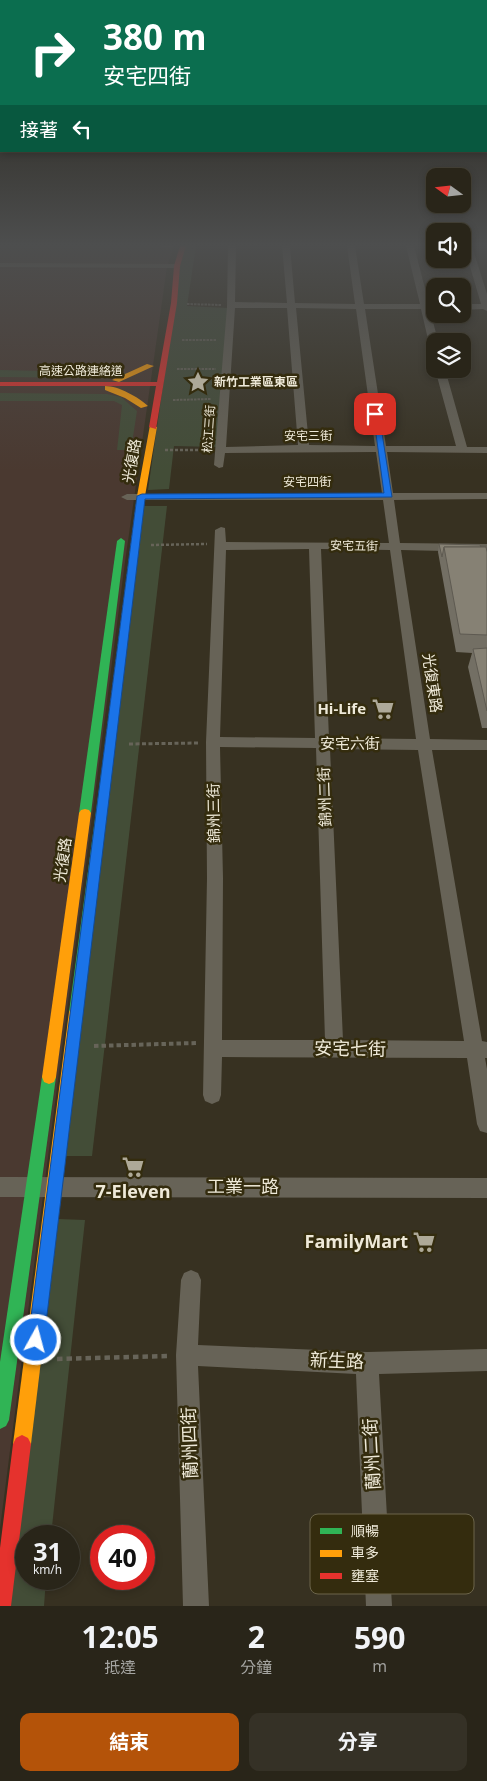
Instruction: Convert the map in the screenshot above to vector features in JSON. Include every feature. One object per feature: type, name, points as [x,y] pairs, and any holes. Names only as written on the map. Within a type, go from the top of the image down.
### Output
[{"type":"street","name":"光復路","points":[[2,1606],[142,496],[171,321]]},
{"type":"street","name":"松江三街","points":[[219,465],[230,321]]},
{"type":"street","points":[[292,321],[304,448]]},
{"type":"street","name":"光復東路","points":[[363,321],[424,744],[481,1050],[487,1124]]},
{"type":"street","points":[[428,321],[431,333]]},
{"type":"street","points":[[151,362],[143,411],[128,396],[99,385],[131,375],[151,362]]},
{"type":"street","points":[[442,378],[462,450]]},
{"type":"street","name":"高速公路連絡道","points":[[0,384],[161,384]]},
{"type":"street","name":"安宅三街","points":[[219,450],[304,448],[487,450]]},
{"type":"street","name":"安宅四街","points":[[127,497],[487,496]]},
{"type":"street","name":"光復路","points":[[0,1420],[34,1187],[123,529]]},
{"type":"street","name":"安宅五街","points":[[221,540],[314,545],[484,548]]},
{"type":"street","name":"錦州三街","points":[[212,1095],[214,1045],[213,742],[221,540]]},
{"type":"street","name":"錦州二街","points":[[314,545],[334,1049]]},
{"type":"street","points":[[484,548],[485,561]]},
{"type":"street","name":"安宅六街","points":[[213,742],[487,745]]},
{"type":"street","name":"安宅七街","points":[[214,1045],[334,1049],[481,1050]]},
{"type":"street","name":"工業一路","points":[[0,1187],[487,1188]]},
{"type":"street","name":"蘭州四街","points":[[191,1280],[187,1355],[196,1606]]},
{"type":"street","name":"新生路","points":[[187,1355],[367,1363],[487,1360]]},
{"type":"street","name":"蘭州二街","points":[[367,1363],[374,1514]]},
{"type":"path","points":[[174,340],[229,339]]},
{"type":"path","points":[[169,369],[226,369]]},
{"type":"path","points":[[164,400],[224,399]]},
{"type":"path","points":[[157,450],[219,450]]},
{"type":"path","points":[[145,546],[221,540]]},
{"type":"path","points":[[125,744],[213,742]]},
{"type":"path","points":[[94,1046],[214,1045]]},
{"type":"path","points":[[57,1359],[187,1355]]},
{"type":"shaded area","points":[[0,321],[159,321],[125,562],[0,1528]]},
{"type":"green space","points":[[172,321],[227,321],[217,447],[174,446],[169,489],[148,490]]},
{"type":"green space","points":[[0,370],[127,373],[117,377],[102,378],[0,377]]},
{"type":"green space","points":[[0,393],[107,394],[121,397],[137,411],[131,450],[117,450],[122,405],[114,401],[0,401]]},
{"type":"green space","points":[[144,506],[167,506],[92,1156],[66,1156]]},
{"type":"green space","points":[[58,1219],[85,1220],[52,1525],[18,1525]]},
{"type":"green space","points":[[15,1552],[15,1590],[45,1590],[44,1606],[8,1606]]},
{"type":"building","points":[[439,544],[480,545],[481,547],[444,547],[442,557]]},
{"type":"building","points":[[444,547],[486,547],[487,635],[460,634]]},
{"type":"building","points":[[487,648],[487,711],[473,649]]},
{"type":"traffic: fast","points":[[85,813],[121,541]]},
{"type":"traffic: fast","points":[[76,1012],[109,752]]},
{"type":"traffic: fast","points":[[0,1420],[49,1077]]},
{"type":"traffic: slow","points":[[116,380],[150,366]]},
{"type":"traffic: slow","points":[[108,388],[128,396],[144,406]]},
{"type":"traffic: slow","points":[[109,752],[141,496],[153,427]]},
{"type":"traffic: slow","points":[[49,1077],[85,813]]},
{"type":"traffic: slow","points":[[22,1444],[76,1012]]},
{"type":"traffic: jam","points":[[153,427],[171,321]]},
{"type":"traffic: jam","points":[[0,384],[161,384]]},
{"type":"traffic: jam","points":[[2,1606],[22,1444]]},
{"type":"place","name":"新竹工業區東區","points":[[198,382]]},
{"type":"place","name":"Hi-Life","points":[[383,709]]},
{"type":"place","name":"7-Eleven","points":[[133,1167]]},
{"type":"place","name":"FamilyMart","points":[[424,1242]]},
{"type":"route","points":[[36,1340],[142,496],[389,495],[375,414]]}]
